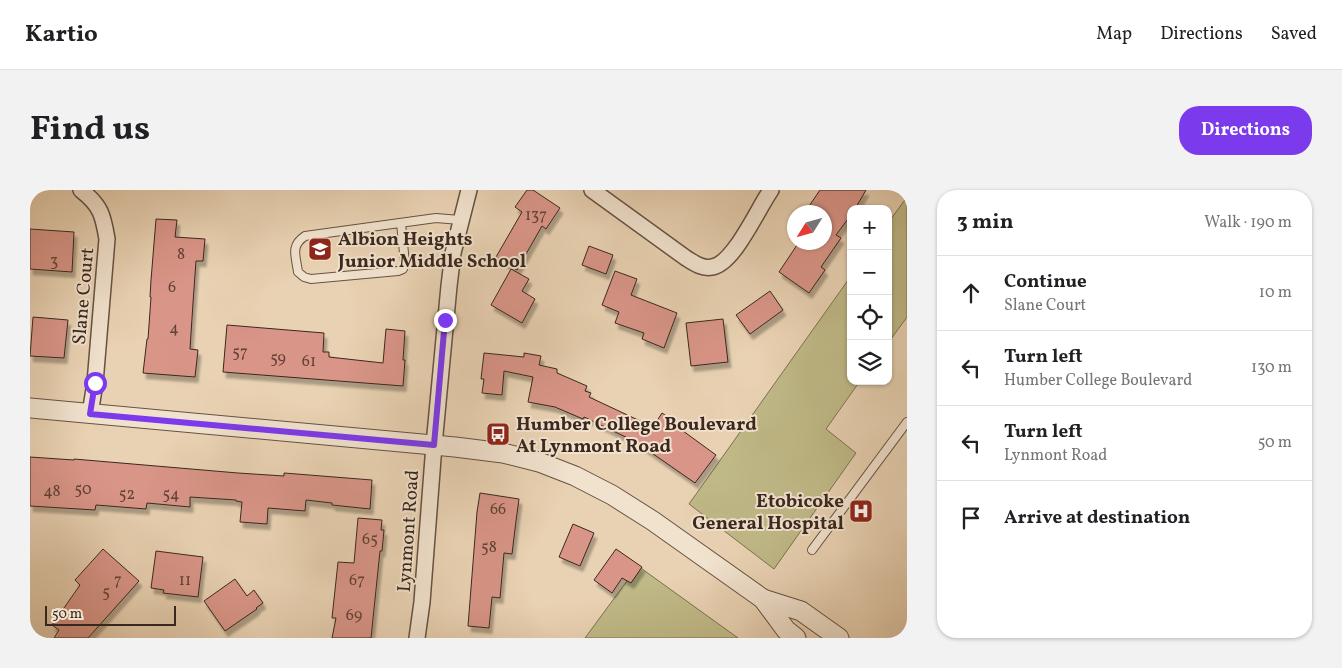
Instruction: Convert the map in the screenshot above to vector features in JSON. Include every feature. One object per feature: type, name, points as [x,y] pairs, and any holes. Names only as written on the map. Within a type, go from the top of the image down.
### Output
[{"type":"street","name":"Slane Court","points":[[81,190],[92,199],[104,217],[107,239],[95,383],[90,414]]},
{"type":"street","name":"Lynmont Road","points":[[417,638],[422,602],[449,286],[453,253],[469,190]]},
{"type":"street","points":[[592,190],[686,258],[700,266],[712,268],[724,262],[733,252],[771,190]]},
{"type":"street","points":[[30,408],[434,445],[502,453],[539,462],[575,476],[612,495],[763,599],[801,611],[839,638]]},
{"type":"street","points":[[763,599],[786,630],[796,638]]},
{"type":"lane","points":[[401,223],[405,262],[403,269],[311,279],[304,278],[298,272],[295,248],[298,241],[305,236],[436,218],[460,220]]},
{"type":"lane","points":[[812,550],[907,422]]},
{"type":"shaded area","points":[[907,197],[907,317],[892,338],[892,250],[892,218]]},
{"type":"shaded area","points":[[847,282],[847,385],[857,385],[826,429],[856,453],[774,569],[689,504]]},
{"type":"shaded area","points":[[638,566],[738,638],[585,638]]},
{"type":"building","points":[[527,190],[533,190],[560,208],[546,229],[542,226],[517,270],[496,257],[522,212],[515,207]]},
{"type":"building","points":[[820,190],[866,190],[857,205],[847,205],[847,220],[836,235],[841,238],[821,267],[825,270],[809,293],[779,272],[794,250],[832,250],[832,205],[810,205]]},
{"type":"building","points":[[156,219],[177,220],[175,237],[205,239],[203,261],[196,261],[190,349],[198,350],[195,377],[143,373],[148,339]]},
{"type":"building","points":[[30,229],[74,232],[72,272],[30,269]]},
{"type":"building","points":[[589,246],[613,255],[606,274],[582,265]]},
{"type":"building","points":[[511,269],[529,279],[522,291],[535,299],[522,323],[491,305]]},
{"type":"building","points":[[615,271],[637,279],[631,295],[677,313],[664,348],[642,339],[644,333],[615,323],[619,312],[602,305]]},
{"type":"building","points":[[770,291],[783,310],[750,334],[736,315]]},
{"type":"building","points":[[33,317],[68,320],[64,358],[30,356]]},
{"type":"building","points":[[723,319],[728,362],[691,366],[686,323]]},
{"type":"building","points":[[227,325],[324,333],[323,352],[329,352],[329,357],[383,363],[386,329],[405,331],[403,386],[223,372]]},
{"type":"building","points":[[484,353],[524,357],[524,353],[541,356],[539,365],[557,369],[557,373],[587,386],[585,391],[591,393],[589,397],[653,427],[662,413],[716,455],[695,483],[636,442],[584,417],[583,419],[555,407],[528,402],[533,377],[504,371],[502,395],[482,393],[484,379],[481,379]]},
{"type":"building","points":[[30,457],[238,473],[284,476],[284,473],[372,480],[370,509],[306,500],[305,511],[268,508],[267,524],[240,522],[242,502],[236,500],[190,497],[190,507],[147,503],[146,509],[96,505],[95,510],[30,506]]},
{"type":"building","points":[[480,493],[519,499],[512,554],[504,553],[500,598],[492,597],[489,628],[468,626]]},
{"type":"building","points":[[358,518],[382,520],[381,530],[384,530],[371,638],[332,638],[336,618],[332,618],[338,562],[354,563]]},
{"type":"building","points":[[573,524],[594,533],[580,566],[559,557]]},
{"type":"building","points":[[103,549],[139,581],[88,638],[54,638],[59,630],[52,625],[80,585],[75,580]]},
{"type":"building","points":[[616,549],[642,567],[631,583],[622,578],[612,593],[594,580]]},
{"type":"building","points":[[156,551],[203,557],[198,597],[163,593],[164,590],[151,588]]},
{"type":"building","points":[[235,579],[247,596],[254,590],[263,603],[225,631],[204,601]]},
{"type":"place","name":"Albion Heights Junior Middle School","points":[[320,249]]},
{"type":"place","name":"Humber College Boulevard At Lynmont Road","points":[[498,434]]},
{"type":"place","name":"Etobicoke General Hospital","points":[[861,511]]},
{"type":"route","points":[[95,383],[90,414],[434,445],[445,320]]}]
